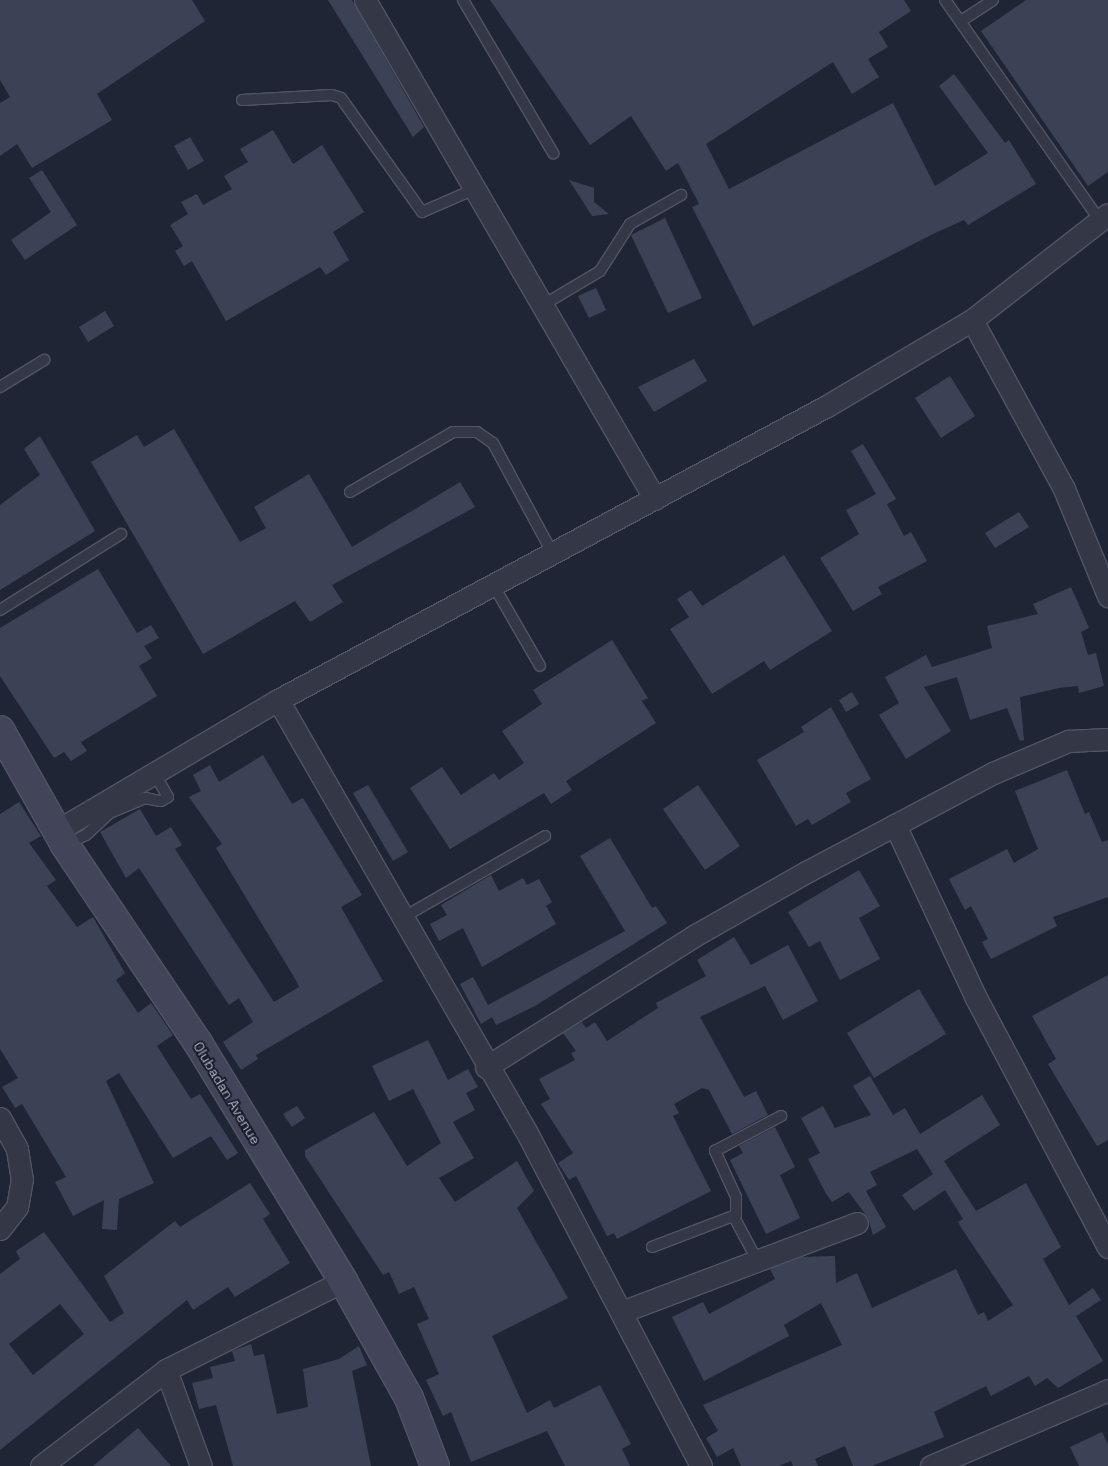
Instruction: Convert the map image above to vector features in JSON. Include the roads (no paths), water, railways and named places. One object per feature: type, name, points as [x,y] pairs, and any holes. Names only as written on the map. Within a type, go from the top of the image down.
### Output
[{"type":"street","points":[[365,0],[655,499]]},
{"type":"street","points":[[62,838],[109,807],[154,773],[278,700],[655,499],[972,320],[1103,216]]},
{"type":"street","points":[[972,320],[1064,489],[1108,596]]},
{"type":"street","points":[[278,700],[486,1067],[526,1131],[624,1311],[701,1466]]},
{"type":"street","name":"Olubadan Avenue","points":[[0,730],[62,838],[198,1043],[343,1281],[408,1398],[435,1466]]},
{"type":"street","points":[[486,1067],[694,936],[895,824],[993,773],[1068,741],[1108,739]]},
{"type":"street","points":[[895,824],[975,996],[1108,1246]]},
{"type":"street","points":[[0,1118],[17,1149],[22,1178],[17,1207],[0,1229]]},
{"type":"street","points":[[624,1311],[758,1262],[857,1223]]},
{"type":"street","points":[[41,1466],[166,1370],[343,1281]]},
{"type":"street","points":[[166,1370],[200,1466]]},
{"type":"street","points":[[931,1466],[1108,1390]]},
{"type":"lane","points":[[462,0],[553,153]]},
{"type":"lane","points":[[945,0],[1103,216]]},
{"type":"lane","points":[[961,21],[993,0]]},
{"type":"lane","points":[[242,100],[340,98],[422,212],[475,190]]},
{"type":"lane","points":[[543,305],[600,271],[630,224],[680,195]]},
{"type":"lane","points":[[0,387],[44,360]]},
{"type":"lane","points":[[350,492],[453,432],[477,432],[493,443],[553,554]]},
{"type":"lane","points":[[0,610],[122,534]]},
{"type":"lane","points":[[494,586],[540,666]]},
{"type":"lane","points":[[109,807],[145,798],[161,801],[168,797],[154,773]]},
{"type":"lane","points":[[402,918],[545,836]]},
{"type":"lane","points":[[652,1247],[734,1217],[738,1210],[736,1197],[715,1151],[781,1116]]},
{"type":"lane","points":[[734,1217],[758,1262]]}]
